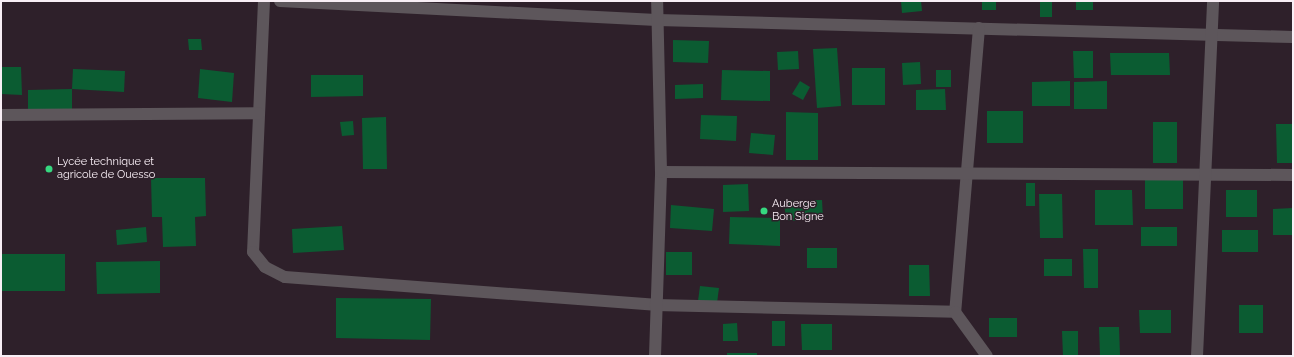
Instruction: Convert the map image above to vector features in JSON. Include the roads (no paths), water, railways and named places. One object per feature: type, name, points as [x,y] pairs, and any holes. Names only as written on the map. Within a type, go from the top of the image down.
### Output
[{"type":"street","points":[[264,1],[253,252],[264,267],[285,277],[655,305],[955,312]]},
{"type":"street","points":[[280,1],[657,20],[1293,37]]},
{"type":"street","points":[[655,356],[655,305],[661,172],[657,1]]},
{"type":"street","points":[[1197,356],[1207,176],[1213,1]]},
{"type":"street","points":[[979,28],[955,312],[987,356]]},
{"type":"street","points":[[1,115],[259,113]]},
{"type":"street","points":[[661,172],[967,172],[1293,176]]},
{"type":"place","name":"Lycée technique et agricole de Ouesso","points":[[49,169]]},
{"type":"place","name":"Auberge Bon Signe","points":[[764,211]]}]
